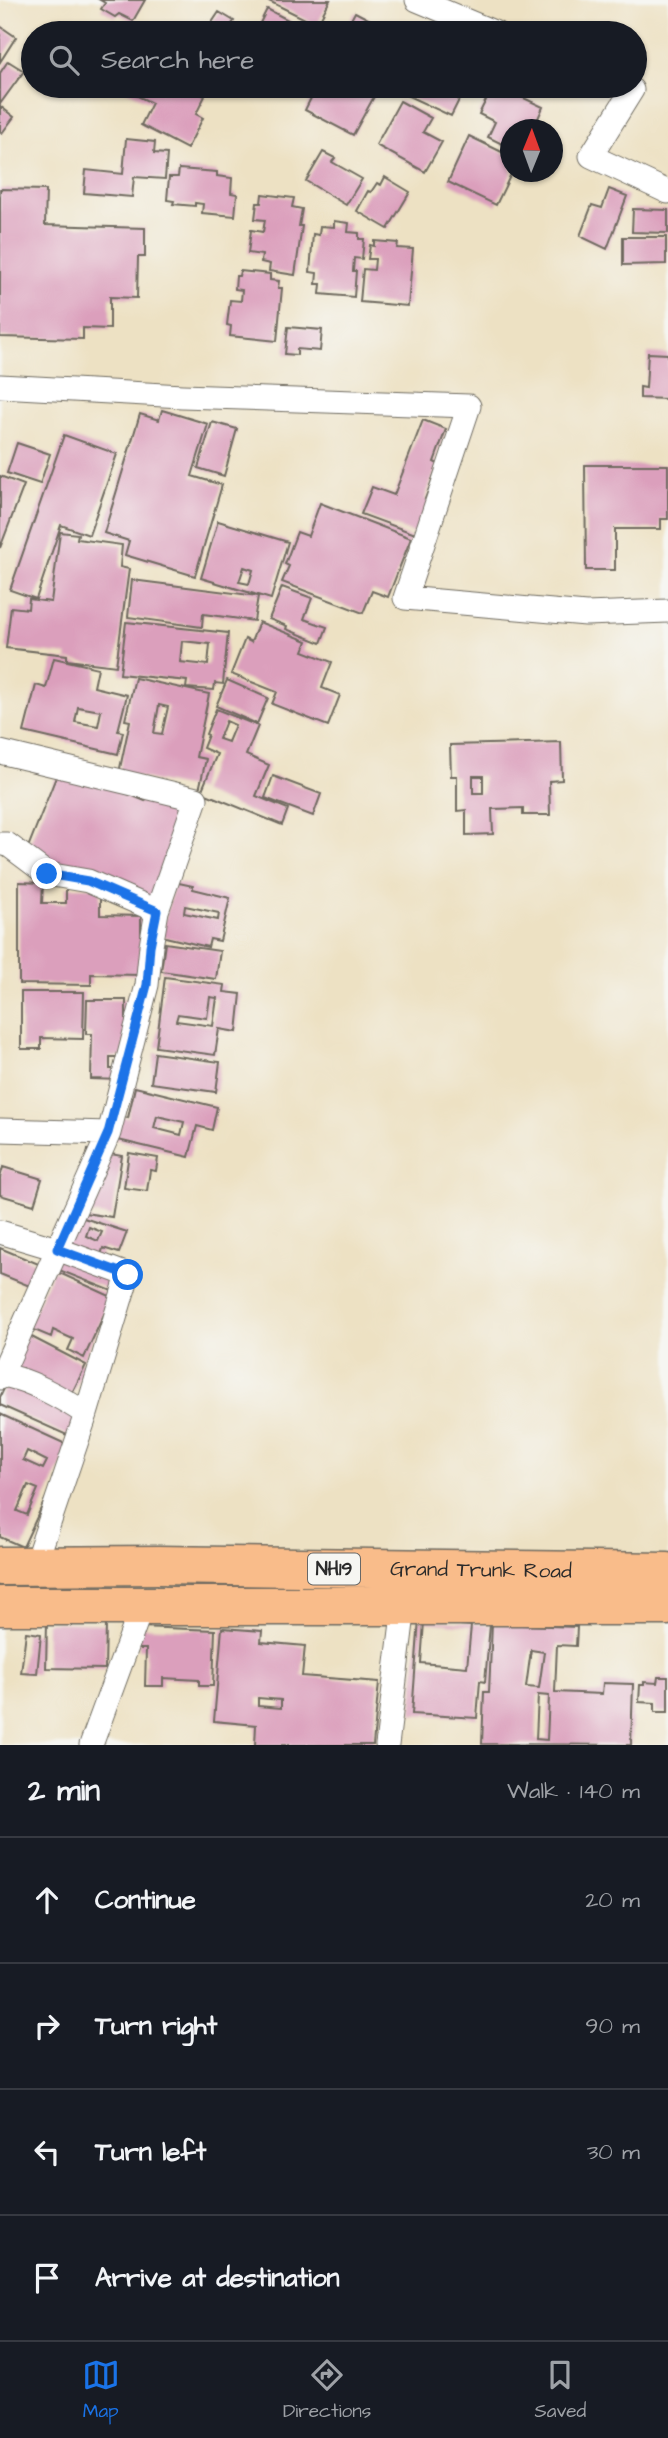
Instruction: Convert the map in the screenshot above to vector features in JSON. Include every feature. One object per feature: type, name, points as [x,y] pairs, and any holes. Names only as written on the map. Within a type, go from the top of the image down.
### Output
[{"type":"highway","name":"Grand Trunk Road","points":[[18,1566],[668,1572]]},
{"type":"highway","name":"Grand Trunk Road","points":[[0,1606],[668,1606]]},
{"type":"street","points":[[417,0],[449,6],[475,21]]},
{"type":"street","points":[[627,98],[590,156],[668,192]]},
{"type":"street","points":[[0,386],[469,407],[405,598],[586,614],[668,611]]},
{"type":"street","points":[[0,752],[196,799],[157,911],[150,946],[147,985],[108,1133],[0,1376],[10,1376],[32,1385],[69,1402],[86,1414]]},
{"type":"street","points":[[0,844],[7,844],[47,874],[88,881],[157,911]]},
{"type":"street","points":[[0,1130],[108,1133]]},
{"type":"street","points":[[0,1232],[128,1275],[86,1414],[18,1566]]},
{"type":"street","points":[[91,1745],[142,1606]]},
{"type":"street","points":[[387,1745],[404,1606]]},
{"type":"building","points":[[100,0],[145,0],[133,21],[119,14],[115,17],[101,9],[105,3]]},
{"type":"building","points":[[267,0],[330,0],[319,21],[309,21]]},
{"type":"building","points":[[267,9],[290,21],[261,21]]},
{"type":"building","points":[[219,12],[234,21],[213,21]]},
{"type":"building","points":[[355,12],[372,21],[350,21]]},
{"type":"building","points":[[0,26],[16,37],[0,62]]},
{"type":"building","points":[[8,61],[21,69],[21,75],[0,104],[0,73]]},
{"type":"building","points":[[142,98],[204,98],[196,114],[203,118],[187,149],[141,125],[152,103]]},
{"type":"building","points":[[311,98],[373,98],[353,135],[305,110]]},
{"type":"building","points":[[413,98],[460,98],[451,116]]},
{"type":"building","points":[[487,98],[524,98],[543,107],[538,119],[500,119],[500,143],[488,137],[495,122],[479,114]]},
{"type":"building","points":[[400,101],[431,118],[423,132],[442,142],[425,172],[376,145]]},
{"type":"building","points":[[0,106],[14,117],[2,133],[0,131]]},
{"type":"building","points":[[469,136],[500,151],[500,182],[507,182],[496,205],[448,182]]},
{"type":"building","points":[[126,139],[155,142],[154,153],[167,154],[165,179],[134,177],[132,197],[84,193],[86,170],[123,174]]},
{"type":"building","points":[[323,152],[335,158],[332,162],[362,179],[346,205],[306,181]]},
{"type":"building","points":[[179,169],[217,172],[217,176],[232,178],[231,193],[237,194],[235,216],[202,213],[203,204],[173,204],[174,201],[167,200],[169,177],[178,177]]},
{"type":"building","points":[[385,177],[410,192],[388,229],[357,211],[368,191],[371,192],[377,183],[381,185]]},
{"type":"building","points":[[0,189],[46,190],[45,225],[145,228],[145,257],[138,257],[137,298],[110,297],[110,329],[83,328],[83,339],[0,337]]},
{"type":"building","points":[[609,189],[627,196],[607,249],[580,236],[592,205],[602,208]]},
{"type":"building","points":[[262,194],[294,198],[292,207],[302,209],[295,275],[269,271],[270,264],[261,262],[262,255],[248,253],[251,230],[263,232],[265,220],[255,219],[257,203],[261,203]]},
{"type":"building","points":[[633,209],[668,210],[668,233],[632,232]]},
{"type":"building","points":[[334,221],[349,223],[348,232],[359,233],[359,239],[364,239],[362,259],[354,258],[354,297],[320,294],[321,284],[316,284],[317,273],[310,272],[313,234],[319,235],[320,226],[334,227]]},
{"type":"building","points":[[623,237],[666,237],[666,264],[623,265]]},
{"type":"building","points":[[374,241],[398,243],[397,248],[413,249],[408,306],[360,302],[363,269],[374,270],[375,259],[368,259],[370,245],[374,246]]},
{"type":"building","points":[[240,271],[270,274],[270,280],[279,281],[278,288],[282,288],[277,341],[230,336],[231,326],[227,325],[230,300],[241,301],[242,290],[235,289],[236,276],[239,276]]},
{"type":"building","points":[[288,327],[322,330],[320,351],[297,349],[297,355],[285,354]]},
{"type":"building","points":[[648,353],[668,354],[668,399],[640,398],[640,387],[646,388]]},
{"type":"building","points":[[162,410],[208,424],[192,476],[222,485],[195,576],[125,555],[129,541],[104,533],[140,414],[159,420]]},
{"type":"building","points":[[423,420],[446,429],[434,462],[438,464],[425,499],[431,502],[418,535],[361,514],[372,487],[394,495]]},
{"type":"building","points":[[212,422],[237,429],[224,476],[198,468]]},
{"type":"building","points":[[64,435],[117,454],[89,535],[61,525],[36,599],[10,590]]},
{"type":"building","points":[[17,443],[50,454],[40,484],[7,473]]},
{"type":"building","points":[[585,465],[668,465],[668,519],[661,519],[661,529],[615,529],[615,570],[586,570]]},
{"type":"building","points":[[0,476],[24,485],[0,548]]},
{"type":"building","points":[[320,503],[411,538],[388,597],[372,591],[363,613],[282,582],[289,566],[285,564],[297,532],[308,536]]},
{"type":"building","points":[[218,521],[288,542],[271,599],[201,578]],"holes":[[[244,567],[253,570],[249,584],[239,582]]]},
{"type":"building","points":[[60,532],[78,534],[77,539],[122,545],[120,567],[129,569],[116,666],[67,660],[67,655],[6,648],[11,607],[28,609],[29,599],[51,602]]},
{"type":"building","points":[[132,580],[258,596],[254,621],[203,614],[202,627],[128,617]]},
{"type":"building","points":[[282,587],[312,598],[304,619],[327,627],[321,643],[269,619]]},
{"type":"building","points":[[126,622],[228,633],[223,684],[215,683],[214,690],[186,688],[187,681],[120,674]],"holes":[[[182,641],[210,644],[208,665],[180,662]]]},
{"type":"building","points":[[259,622],[307,641],[303,651],[332,662],[322,688],[340,695],[328,726],[272,704],[277,692],[231,674],[245,639],[251,642]]},
{"type":"building","points":[[54,658],[98,668],[94,687],[127,695],[118,731],[123,732],[118,754],[24,732],[36,685],[46,688]],"holes":[[[78,707],[101,711],[98,726],[75,722]]]},
{"type":"building","points":[[135,678],[209,694],[196,757],[206,759],[199,790],[119,773],[130,721],[125,720]],"holes":[[[159,705],[168,707],[162,734],[154,733]]]},
{"type":"building","points":[[227,680],[268,698],[257,724],[216,706]]},
{"type":"building","points":[[216,709],[258,726],[246,755],[269,765],[256,796],[288,809],[282,825],[201,792],[217,754],[203,748],[208,735],[206,734]],"holes":[[[226,721],[235,725],[228,742],[219,739]]]},
{"type":"building","points":[[561,742],[562,780],[549,781],[550,815],[523,815],[523,808],[492,809],[493,834],[466,835],[466,810],[457,811],[457,776],[451,776],[450,745]],"holes":[[[473,776],[483,776],[483,793],[473,793]]]},
{"type":"building","points":[[60,767],[145,801],[149,793],[187,808],[150,902],[67,874],[27,850]]},
{"type":"building","points":[[273,776],[321,794],[313,816],[265,798]]},
{"type":"building","points":[[19,882],[43,883],[42,903],[66,903],[66,887],[100,887],[100,915],[141,916],[141,975],[91,974],[91,985],[19,984]]},
{"type":"building","points":[[174,882],[230,898],[220,941],[210,939],[208,947],[161,936]],"holes":[[[185,906],[219,913],[218,920],[184,913]]]},
{"type":"building","points":[[165,943],[220,951],[216,979],[161,971]]},
{"type":"building","points":[[165,977],[225,985],[224,992],[241,994],[237,1032],[219,1029],[215,1055],[156,1047]],"holes":[[[210,997],[217,998],[213,1026],[176,1021],[178,1014],[207,1018]]]},
{"type":"building","points":[[21,992],[84,992],[83,1039],[41,1038],[41,1049],[21,1049]]},
{"type":"building","points":[[87,1000],[126,1000],[123,1057],[110,1057],[110,1069],[122,1069],[121,1080],[91,1079],[92,1034],[86,1034]]},
{"type":"building","points":[[155,1053],[220,1062],[216,1092],[151,1083]]},
{"type":"building","points":[[135,1087],[217,1107],[212,1130],[197,1126],[189,1157],[114,1139],[119,1116],[128,1118]],"holes":[[[157,1116],[184,1122],[181,1135],[154,1128]]]},
{"type":"building","points":[[88,1150],[122,1156],[112,1217],[71,1211],[82,1182]]},
{"type":"building","points":[[129,1153],[158,1158],[156,1171],[150,1170],[147,1191],[124,1188]]},
{"type":"building","points":[[3,1167],[42,1179],[34,1205],[0,1195]]},
{"type":"building","points":[[68,1213],[127,1232],[119,1253],[103,1248],[99,1263],[56,1248]],"holes":[[[89,1227],[102,1232],[98,1241],[86,1236]]]},
{"type":"building","points":[[0,1248],[41,1265],[32,1287],[0,1274]]},
{"type":"building","points":[[55,1251],[118,1276],[112,1291],[49,1266]]},
{"type":"building","points":[[53,1270],[112,1297],[84,1358],[68,1350],[73,1339],[53,1330],[51,1337],[27,1327]]},
{"type":"building","points":[[20,1331],[86,1365],[69,1399],[8,1369]]},
{"type":"building","points":[[9,1378],[80,1414],[69,1436],[0,1405],[0,1397]]},
{"type":"building","points":[[0,1414],[70,1446],[23,1547],[0,1537]],"holes":[[[27,1451],[47,1461],[43,1469],[23,1460]],[[28,1485],[38,1489],[27,1515],[17,1511]]]},
{"type":"building","points":[[419,1619],[490,1625],[485,1682],[480,1681],[477,1718],[412,1714]],"holes":[[[424,1622],[471,1626],[467,1667],[421,1663]]]},
{"type":"building","points":[[47,1622],[106,1624],[105,1669],[46,1668]]},
{"type":"building","points":[[492,1624],[577,1627],[576,1646],[557,1645],[555,1692],[602,1694],[603,1683],[633,1684],[631,1745],[482,1744],[484,1692],[489,1692]],"holes":[[[531,1650],[544,1652],[539,1688],[526,1687]],[[538,1695],[549,1696],[547,1740],[536,1739]]]},
{"type":"building","points":[[139,1627],[215,1630],[213,1686],[199,1686],[199,1680],[163,1678],[163,1686],[145,1686],[146,1649],[139,1649]]},
{"type":"building","points":[[222,1628],[262,1631],[261,1642],[305,1646],[302,1676],[379,1682],[373,1745],[255,1745],[256,1725],[214,1721]],"holes":[[[258,1698],[281,1700],[281,1708],[258,1706]]]},
{"type":"building","points":[[26,1632],[41,1634],[37,1674],[21,1673]]},
{"type":"building","points":[[658,1677],[668,1677],[668,1712],[655,1712],[655,1703],[639,1702],[640,1685],[644,1685],[644,1682],[657,1683]]},
{"type":"route","points":[[47,874],[88,881],[157,911],[150,946],[147,985],[108,1133],[57,1249],[128,1275]]}]
